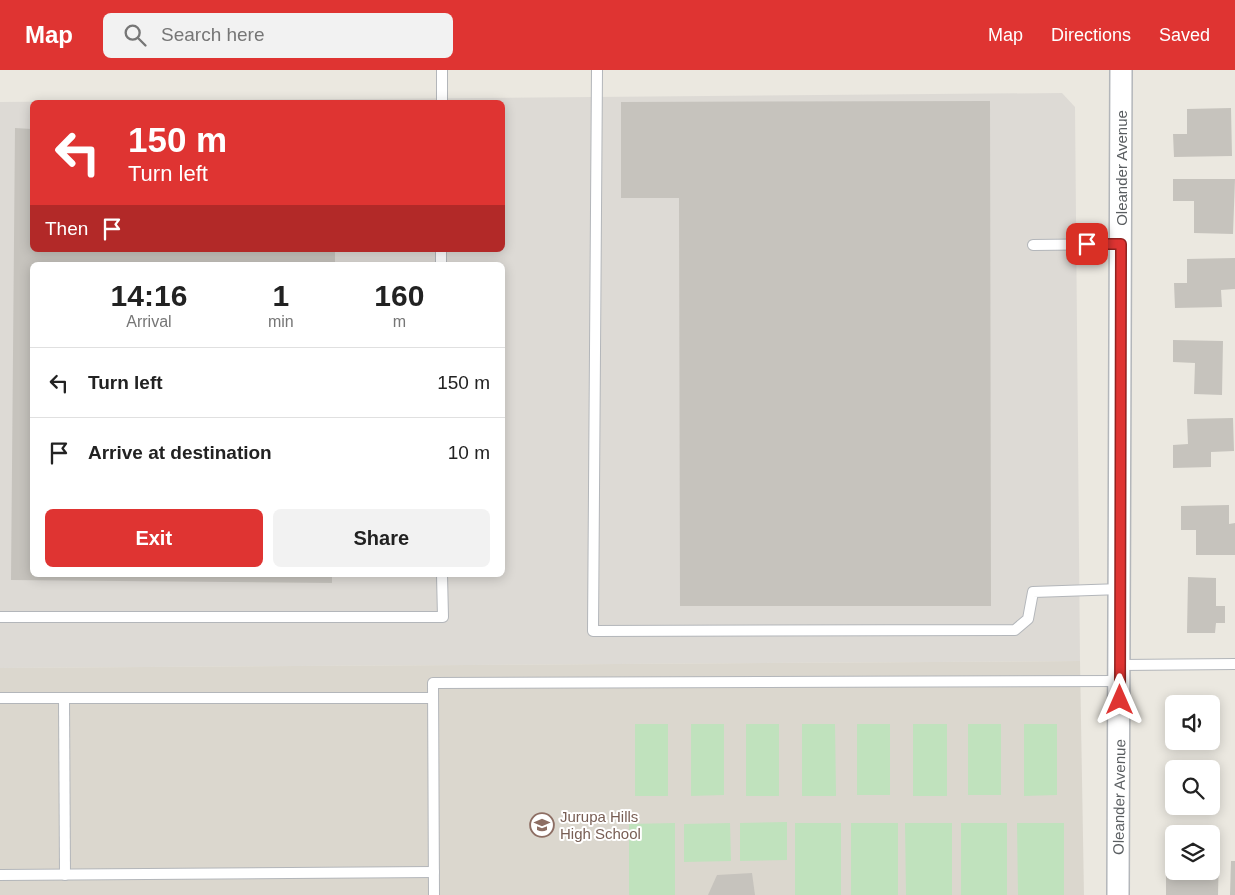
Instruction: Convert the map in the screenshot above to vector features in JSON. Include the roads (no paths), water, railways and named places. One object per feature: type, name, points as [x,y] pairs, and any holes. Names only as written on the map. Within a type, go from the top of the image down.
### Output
[{"type":"street","name":"Oleander Avenue","points":[[1118,895],[1121,70]]},
{"type":"lane","points":[[442,70],[442,100]]},
{"type":"lane","points":[[597,70],[593,631],[1015,630],[1028,619],[1033,592],[1120,589]]},
{"type":"lane","points":[[1033,245],[1121,244]]},
{"type":"lane","points":[[0,617],[442,617],[442,577]]},
{"type":"lane","points":[[434,895],[433,683],[1120,673],[1235,664]]},
{"type":"lane","points":[[0,698],[433,698]]},
{"type":"lane","points":[[64,698],[64,875]]},
{"type":"lane","points":[[0,875],[434,872]]},
{"type":"place","name":"Jurupa Hills High School","points":[[542,825]]}]
